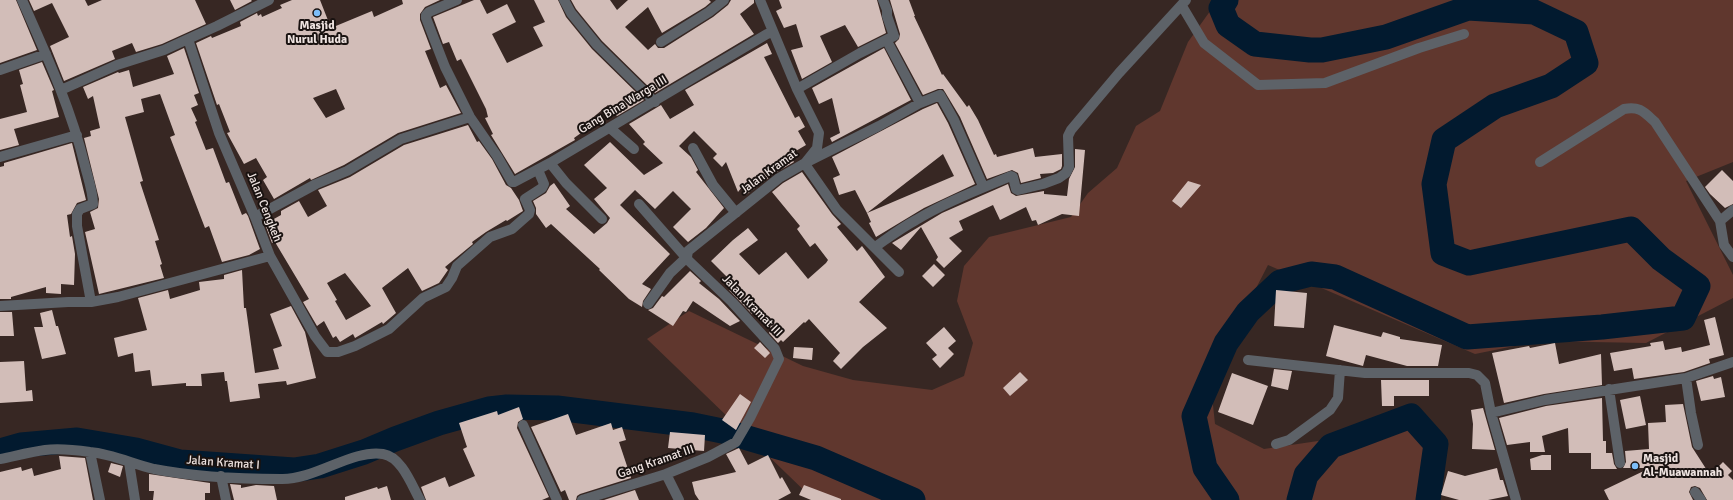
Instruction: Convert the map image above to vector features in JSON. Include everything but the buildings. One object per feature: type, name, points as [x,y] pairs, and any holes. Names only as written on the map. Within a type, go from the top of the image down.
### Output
[{"type":"street","points":[[22,0],[62,90],[77,135],[94,203],[80,209],[76,216],[91,302]]},
{"type":"street","points":[[62,90],[117,65],[164,50],[269,0]]},
{"type":"street","points":[[255,218],[316,184],[347,171],[402,139],[470,117],[445,67],[426,18],[426,15],[429,12],[457,0]]},
{"type":"street","points":[[564,0],[571,13],[597,45],[655,102]]},
{"type":"street","points":[[661,42],[709,12],[724,0]]},
{"type":"street","name":"Jalan Kramat","points":[[648,304],[670,273],[687,257],[688,252],[779,178],[805,163],[817,148],[819,133],[797,89],[760,0]]},
{"type":"street","points":[[797,89],[860,53],[893,37],[894,34],[883,0]]},
{"type":"street","points":[[874,247],[914,220],[983,186],[1012,176],[1016,189],[1018,190],[1043,184],[1063,176],[1069,167],[1068,136],[1070,130],[1119,73],[1184,3],[1204,43],[1258,85],[1325,83],[1419,48],[1464,34]]},
{"type":"street","name":"Gang Bina Warga III","points":[[470,117],[497,156],[512,182],[514,182],[550,164],[767,34],[773,32]]},
{"type":"street","name":"Jalan Cengkeh","points":[[0,306],[91,302],[149,290],[270,256],[219,133],[188,39]]},
{"type":"street","points":[[887,41],[920,103]]},
{"type":"street","points":[[0,70],[46,54]]},
{"type":"street","points":[[899,272],[837,210],[805,163],[938,95],[941,96],[954,120],[983,186]]},
{"type":"street","points":[[1540,162],[1624,109],[1633,107],[1641,110],[1655,122],[1720,221],[1724,245],[1733,257]]},
{"type":"street","points":[[610,128],[634,148]]},
{"type":"street","points":[[0,157],[77,135]]},
{"type":"street","points":[[693,148],[712,185],[736,213]]},
{"type":"street","points":[[550,164],[566,183],[602,219]]},
{"type":"street","points":[[270,256],[324,349],[328,352],[338,352],[355,346],[389,329],[423,298],[446,287],[457,266],[490,237],[512,229],[529,214],[530,210],[525,199],[542,188],[544,184],[538,170]]},
{"type":"street","name":"Jalan Kramat III","points":[[639,204],[689,261],[732,302],[778,354],[779,359],[736,442]]},
{"type":"street","points":[[1720,221],[1733,210]]},
{"type":"street","points":[[1248,360],[1365,373],[1469,373],[1477,375],[1485,383],[1491,413],[1516,500]]},
{"type":"street","points":[[1491,413],[1545,400],[1686,378],[1733,362]]},
{"type":"street","points":[[1276,444],[1289,440],[1330,410],[1338,398],[1340,370]]},
{"type":"street","points":[[1686,378],[1698,445]]},
{"type":"street","points":[[1609,389],[1620,463]]},
{"type":"street","points":[[523,425],[557,500]]},
{"type":"street","name":"Gang Kramat III","points":[[582,500],[666,474],[708,457],[736,442]]},
{"type":"street","name":"Jalan Kramat I","points":[[0,459],[46,450],[90,452],[118,457],[129,462],[154,469],[192,475],[283,480],[307,476],[336,464],[371,454],[384,454],[392,458],[400,466],[420,500]]},
{"type":"street","points":[[90,452],[100,500]]},
{"type":"street","points":[[129,462],[135,500]]},
{"type":"street","points":[[666,474],[679,500]]},
{"type":"street","points":[[221,476],[226,500]]},
{"type":"street","points":[[1695,492],[1701,500]]},
{"type":"shaded area","points":[[1218,0],[1733,0],[1733,162],[1686,181],[1733,275],[1733,298],[1646,343],[1539,341],[1475,354],[1268,265],[1210,377],[1215,424],[1264,449],[1426,425],[1429,500],[814,500],[647,339],[689,311],[803,366],[853,380],[932,390],[964,376],[973,343],[957,301],[964,266],[989,237],[1071,217],[1088,193],[1117,168],[1136,126],[1160,111],[1188,42]]},
{"type":"waterway","points":[[1226,0],[1221,8],[1228,25],[1255,44],[1310,50],[1322,50],[1386,37],[1468,8],[1534,12],[1576,32],[1586,63],[1551,86],[1495,106],[1444,140],[1434,184],[1443,253],[1469,263],[1631,229],[1661,259],[1698,286],[1683,318],[1602,327],[1467,337],[1335,277],[1311,274],[1280,282],[1248,312],[1226,343],[1194,416],[1205,468],[1227,500]]},
{"type":"waterway","points":[[0,451],[21,445],[77,440],[136,450],[180,462],[294,470],[320,466],[364,452],[439,423],[489,409],[507,407],[557,408],[693,425],[727,432],[816,458],[913,500]]},
{"type":"waterway","points":[[1299,500],[1306,475],[1331,446],[1411,416],[1436,444],[1428,500]]},
{"type":"place","name":"Masjid Nurul Huda","points":[[317,13]]},
{"type":"place","name":"Masjid Al-Muawannah","points":[[1635,466]]}]
